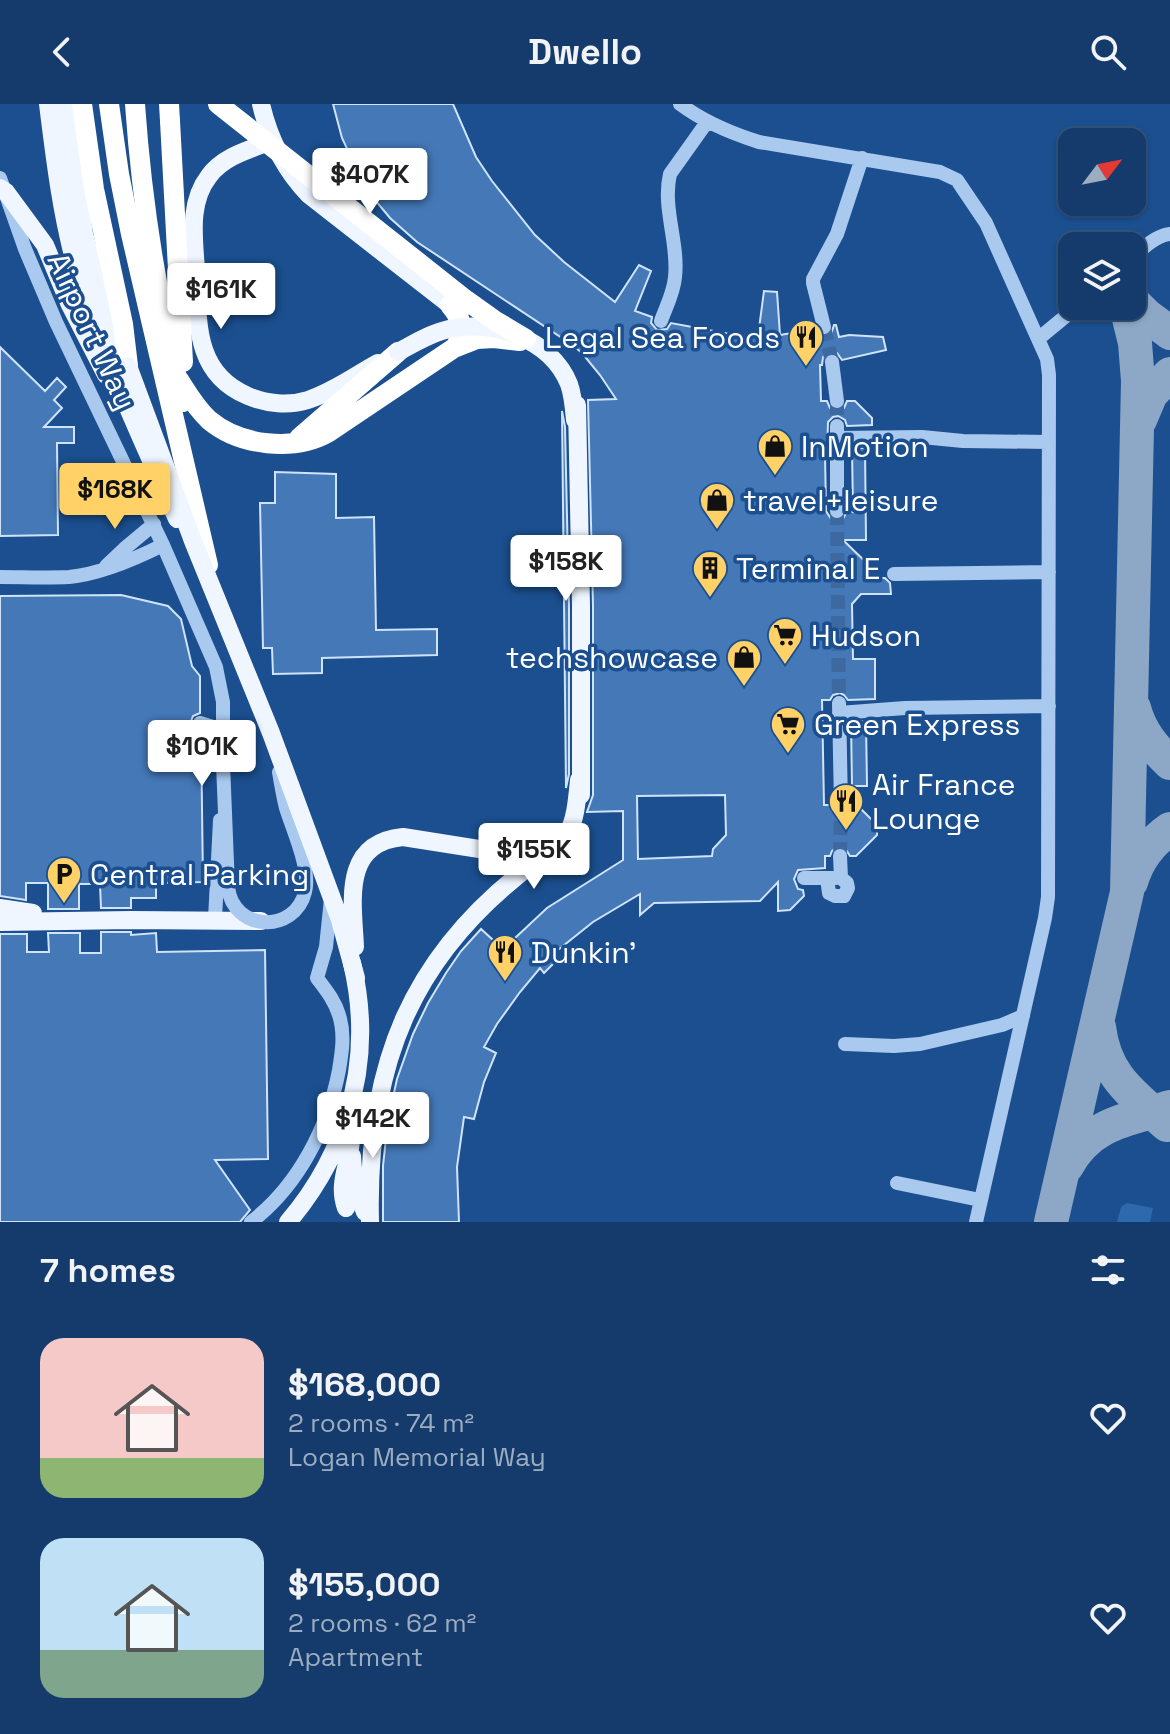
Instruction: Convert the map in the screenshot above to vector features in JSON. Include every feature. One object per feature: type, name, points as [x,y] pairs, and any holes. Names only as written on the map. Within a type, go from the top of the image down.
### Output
[{"type":"highway","points":[[82,104],[92,178],[123,324],[128,366]]},
{"type":"highway","points":[[109,104],[121,187],[152,330],[223,620]]},
{"type":"highway","points":[[135,104],[151,252],[183,402],[223,620]]},
{"type":"highway","points":[[218,104],[473,306],[526,340]]},
{"type":"highway","points":[[169,112],[183,402]]},
{"type":"highway","points":[[450,305],[462,329],[454,348]]},
{"type":"highway","points":[[152,330],[191,399],[212,422],[246,438],[271,443],[293,443],[329,432],[454,348],[477,339],[526,340]]},
{"type":"highway","points":[[293,443],[398,352]]},
{"type":"main road","points":[[48,104],[59,181],[78,272],[96,325],[136,425],[271,733],[340,920],[356,978]]},
{"type":"main road","points":[[65,104],[84,234],[103,298],[223,620],[294,798],[331,898],[356,979],[360,1018],[359,1064],[351,1103],[351,1146],[342,1190],[353,1222]]},
{"type":"main road","points":[[261,104],[272,141],[283,162],[309,195],[450,305],[541,350],[570,379],[577,413],[581,804],[576,827],[570,839],[541,858],[465,924],[416,992],[389,1057],[378,1103],[369,1167],[369,1222]]},
{"type":"main road","points":[[272,141],[249,149],[217,167],[201,190],[195,206],[199,330],[210,365],[224,381],[260,401],[295,403],[327,391],[433,334],[463,327],[512,333],[541,349],[562,371],[572,394],[574,412],[579,762],[573,822],[570,832],[557,847],[524,856],[403,837],[393,838],[371,849],[357,867],[353,879],[361,1036],[358,1069],[351,1103],[326,1168],[306,1200],[285,1222]]},
{"type":"main road","points":[[2,186],[45,245],[98,363],[136,425]]},
{"type":"main road","points":[[0,922],[274,920],[288,914],[305,893],[306,880],[280,763]]},
{"type":"main road","points":[[348,949],[358,867],[367,854],[388,840],[416,838],[541,858]]},
{"type":"main road","points":[[0,908],[79,920]]},
{"type":"main road","points":[[351,1103],[353,1175],[369,1222]]},
{"type":"street","points":[[680,104],[707,122],[759,142],[940,172],[957,180],[986,223],[1047,359],[1048,897],[976,1222]]},
{"type":"street","points":[[661,321],[675,277],[668,181],[707,122]]},
{"type":"street","points":[[824,327],[813,279],[837,234],[862,158]]},
{"type":"street","name":"Airport Way","points":[[2,186],[56,322],[154,524],[219,678],[224,714],[215,919]]},
{"type":"street","points":[[1146,246],[1170,234]]},
{"type":"street","points":[[1038,339],[1061,320]]},
{"type":"street","points":[[832,362],[837,401]]},
{"type":"street","points":[[837,511],[837,432],[963,441],[1049,442]]},
{"type":"street","points":[[104,568],[154,524]]},
{"type":"street","points":[[0,577],[70,577],[126,561],[163,545]]},
{"type":"street","points":[[894,574],[1049,572]]},
{"type":"street","points":[[845,802],[839,708],[1049,706]]},
{"type":"street","points":[[200,723],[213,727],[222,739],[231,899],[245,916],[269,923],[290,915],[301,903],[306,887],[305,871],[285,804],[271,733]]},
{"type":"street","points":[[804,878],[834,878],[840,856]]},
{"type":"street","points":[[251,1222],[279,1196],[298,1170],[319,1133],[335,1087],[342,1026],[333,1001],[317,978],[326,947],[331,898]]},
{"type":"street","points":[[845,1044],[920,1044],[1002,1025],[1023,1016]]},
{"type":"street","points":[[897,1183],[980,1200]]},
{"type":"shaded area","points":[[1127,1203],[1153,1208],[1150,1222],[1117,1222],[1121,1207]]},
{"type":"building","name":"Terminal E","points":[[333,104],[453,104],[476,157],[492,181],[535,235],[564,262],[615,302],[639,265],[651,271],[635,311],[652,317],[651,323],[657,330],[667,329],[671,323],[758,336],[764,291],[777,292],[780,335],[814,329],[817,334],[826,337],[836,325],[839,337],[883,337],[886,350],[842,360],[837,353],[830,352],[823,357],[820,365],[821,401],[827,401],[830,408],[837,411],[844,408],[847,401],[855,401],[872,418],[872,425],[847,426],[845,420],[838,416],[828,422],[826,511],[836,521],[843,519],[847,511],[853,512],[852,448],[865,448],[866,540],[843,540],[875,571],[875,578],[885,578],[890,583],[891,594],[861,594],[852,604],[853,659],[875,659],[875,699],[848,700],[840,693],[830,700],[822,700],[824,805],[831,805],[833,812],[840,816],[849,811],[851,805],[857,805],[877,825],[877,835],[856,856],[850,856],[845,848],[839,846],[830,856],[825,856],[825,868],[798,870],[794,879],[804,896],[790,910],[778,911],[778,882],[760,901],[654,903],[640,915],[640,894],[593,922],[558,950],[550,958],[555,962],[544,973],[540,968],[497,1024],[484,1047],[496,1053],[474,1119],[464,1117],[457,1167],[459,1222],[383,1222],[383,1166],[388,1120],[397,1079],[413,1034],[446,973],[481,929],[504,950],[547,908],[623,860],[623,811],[587,812],[593,795],[588,400],[616,399],[582,353],[571,344],[417,242],[390,218],[370,194],[342,138]],"holes":[[[725,795],[726,835],[713,849],[712,856],[638,859],[637,796]]]},
{"type":"building","points":[[0,347],[45,391],[57,378],[66,387],[54,400],[62,408],[44,427],[74,427],[74,443],[57,443],[58,535],[0,536]]},
{"type":"building","points":[[562,411],[565,427],[569,606],[569,774],[566,788]]},
{"type":"building","points":[[275,472],[336,474],[336,518],[374,517],[376,630],[437,629],[437,655],[322,658],[322,673],[273,674],[272,648],[263,648],[260,503],[275,503]]},
{"type":"building","points":[[121,595],[168,606],[181,619],[192,666],[200,676],[200,713],[193,716],[190,724],[193,730],[201,734],[203,882],[156,883],[156,898],[131,898],[131,908],[101,908],[100,884],[79,884],[79,909],[48,909],[48,883],[26,883],[26,900],[0,896],[0,596]]},
{"type":"building","points":[[866,721],[867,786],[852,786],[851,722]]},
{"type":"building","points":[[101,932],[131,932],[131,935],[156,933],[157,952],[265,950],[268,1159],[215,1160],[250,1210],[240,1222],[0,1222],[0,934],[27,934],[27,952],[49,952],[48,933],[80,933],[80,953],[101,953]]},
{"type":"taxiway","points":[[1146,315],[1170,333]]},
{"type":"taxiway","points":[[1051,1222],[1127,892],[1138,381],[1129,320]]},
{"type":"taxiway","points":[[1140,420],[1151,394],[1170,374]]},
{"type":"taxiway","points":[[1134,708],[1148,738],[1170,763]]},
{"type":"taxiway","points":[[1131,882],[1146,852],[1170,829]]},
{"type":"taxiway","points":[[1099,1027],[1102,1044],[1114,1072],[1132,1094],[1167,1125]]},
{"type":"taxiway","points":[[1067,1166],[1076,1152],[1098,1132],[1125,1120],[1170,1107]]},
{"type":"tunnel","points":[[824,327],[832,362]]},
{"type":"tunnel","points":[[837,401],[837,426]]},
{"type":"tunnel","points":[[837,511],[839,703]]},
{"type":"tunnel","points":[[840,856],[841,806]]},
{"type":"place","name":"Legal Sea Foods","points":[[806,368]]},
{"type":"place","name":"InMotion","points":[[775,477]]},
{"type":"place","name":"travel+leisure","points":[[717,531]]},
{"type":"place","name":"Terminal E","points":[[710,599]]},
{"type":"place","name":"Hudson","points":[[785,666]]},
{"type":"place","name":"techshowcase","points":[[744,688]]},
{"type":"place","name":"Green Express","points":[[788,755]]},
{"type":"place","name":"Air France Lounge","points":[[846,832]]},
{"type":"place","name":"Central Parking","points":[[64,905]]},
{"type":"place","name":"Dunkin'","points":[[505,983]]}]
